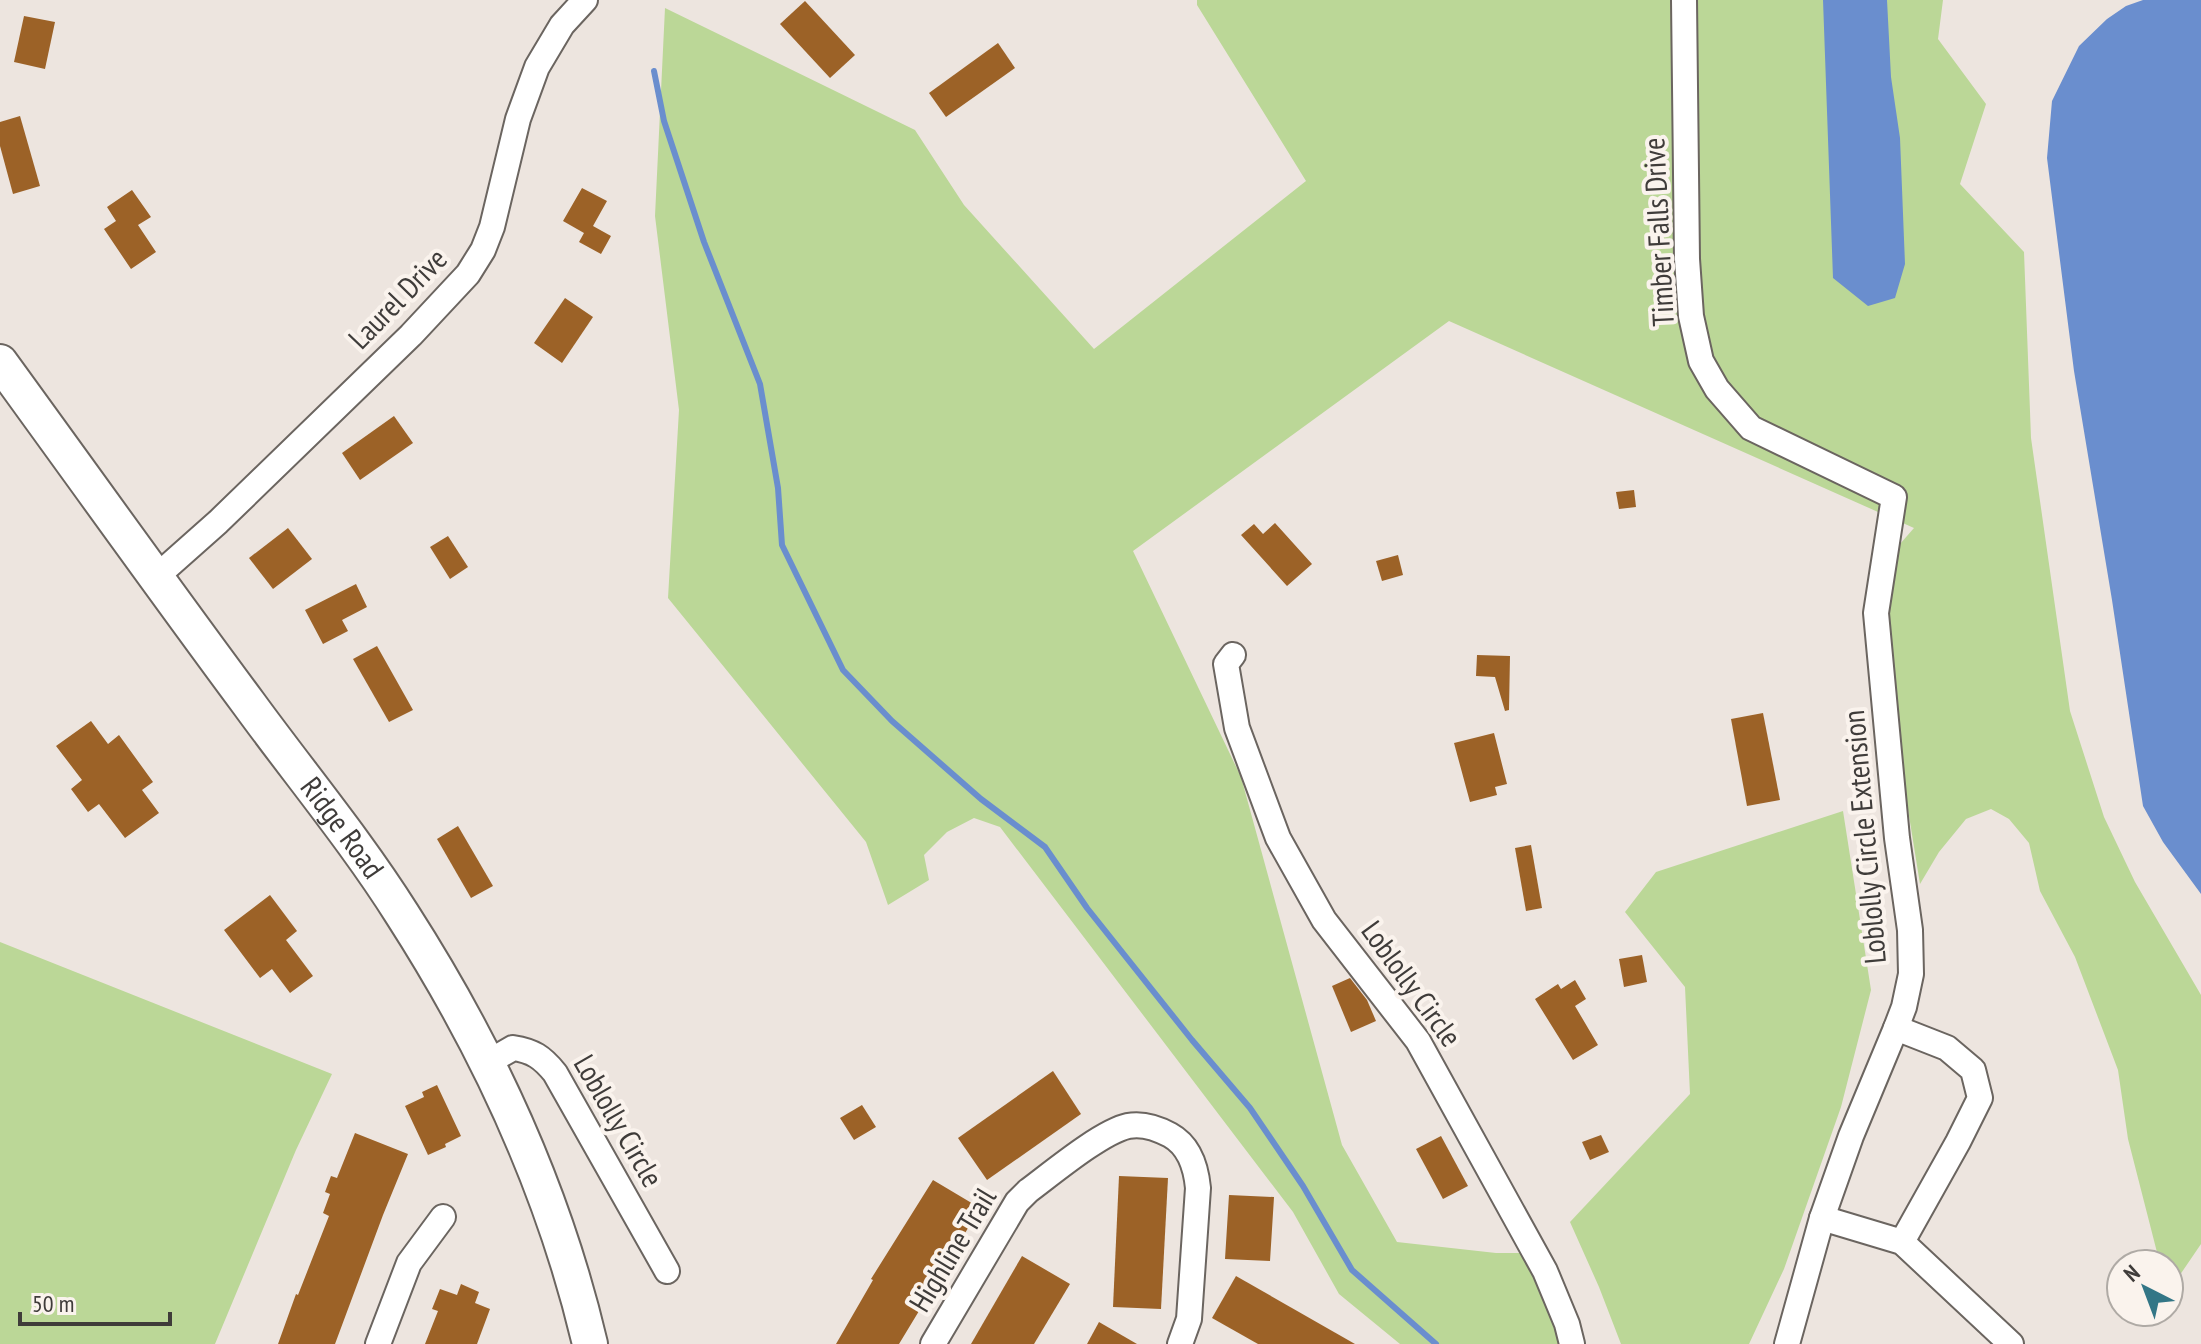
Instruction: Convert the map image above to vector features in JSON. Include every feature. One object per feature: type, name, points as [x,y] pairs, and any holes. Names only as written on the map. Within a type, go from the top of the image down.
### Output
[{"type":"street","name":"Laurel Drive","points":[[156,577],[218,522],[343,401],[468,274],[483,250],[492,227],[518,119],[537,67],[562,25],[585,0]]},
{"type":"street","name":"Timber Falls Drive","points":[[1684,0],[1687,259],[1691,316],[1701,361],[1717,389],[1751,428],[1894,497]]},
{"type":"street","name":"Ridge Road","points":[[0,362],[333,816],[401,912],[448,990],[508,1106],[544,1193],[590,1344]]},
{"type":"street","name":"Loblolly Circle Extension","points":[[1787,1344],[1822,1218],[1851,1136],[1904,1007],[1911,974],[1910,930],[1897,838],[1876,613],[1894,497]]},
{"type":"street","name":"Loblolly Circle","points":[[1233,655],[1226,664],[1237,728],[1278,838],[1324,920],[1418,1041],[1545,1271],[1572,1344]]},
{"type":"street","points":[[1896,1028],[1947,1048],[1973,1070],[1980,1098],[1902,1242]]},
{"type":"street","name":"Loblolly Circle","points":[[487,1063],[513,1048],[544,1059],[555,1073],[667,1271]]},
{"type":"street","name":"Highline Trail","points":[[933,1344],[1017,1202],[1107,1135],[1126,1126],[1142,1125],[1176,1138],[1188,1151],[1197,1173],[1189,1319],[1184,1343]]},
{"type":"street","points":[[378,1344],[409,1263],[443,1217]]},
{"type":"street","points":[[1822,1218],[1902,1242],[2011,1344]]},
{"type":"green space","points":[[1197,0],[1943,0],[1938,39],[1986,104],[1960,184],[2024,252],[2031,438],[2070,711],[2104,817],[2135,882],[2201,995],[2201,1244],[2185,1268],[2185,1248],[2156,1248],[2128,1139],[2118,1070],[2075,957],[2040,891],[2029,843],[2009,819],[1991,809],[1966,819],[1939,852],[1920,884],[1881,642],[1886,560],[1914,528],[1449,321],[1133,551],[1241,777],[1342,1145],[1397,1242],[1496,1253],[1528,1253],[1553,1316],[1559,1344],[1400,1344],[1339,1294],[1293,1212],[1000,827],[974,818],[947,832],[924,855],[929,880],[888,905],[866,842],[668,598],[679,410],[655,216],[665,8],[915,130],[964,205],[1094,349],[1306,181],[1197,5]]},
{"type":"green space","points":[[1843,811],[1871,990],[1841,1107],[1784,1269],[1749,1344],[1621,1344],[1570,1222],[1690,1094],[1685,987],[1625,912],[1656,872]]},
{"type":"green space","points":[[0,942],[332,1074],[296,1150],[215,1344],[0,1344]]},
{"type":"water","points":[[1823,0],[1887,0],[1891,77],[1900,138],[1905,264],[1895,298],[1868,306],[1833,278]]},
{"type":"water","points":[[2143,0],[2201,0],[2201,894],[2163,842],[2143,806],[2074,371],[2047,158],[2052,101],[2079,46],[2107,19],[2126,6]]},
{"type":"building","points":[[805,1],[855,55],[830,78],[780,24]]},
{"type":"building","points":[[24,16],[55,22],[45,69],[14,62]]},
{"type":"building","points":[[998,43],[1015,68],[946,117],[929,93]]},
{"type":"building","points":[[20,116],[40,186],[13,194],[0,146],[0,122]]},
{"type":"building","points":[[582,188],[607,201],[593,226],[611,236],[601,254],[579,242],[584,233],[563,221]]},
{"type":"building","points":[[132,190],[151,217],[138,225],[156,252],[131,269],[104,229],[116,221],[107,207]]},
{"type":"building","points":[[565,298],[593,317],[562,363],[534,343]]},
{"type":"building","points":[[394,416],[413,443],[360,480],[342,453]]},
{"type":"building","points":[[1634,490],[1636,507],[1619,509],[1616,492]]},
{"type":"building","points":[[1275,523],[1312,564],[1287,586],[1241,535],[1254,524],[1263,534]]},
{"type":"building","points":[[288,528],[312,559],[273,589],[249,558]]},
{"type":"building","points":[[448,536],[468,567],[450,579],[430,547]]},
{"type":"building","points":[[1398,555],[1403,575],[1382,581],[1376,561]]},
{"type":"building","points":[[356,584],[367,607],[342,620],[348,631],[323,644],[305,610]]},
{"type":"building","points":[[377,646],[413,710],[389,722],[353,659]]},
{"type":"building","points":[[1477,655],[1510,656],[1509,710],[1505,711],[1495,677],[1476,676]]},
{"type":"building","points":[[1763,713],[1780,800],[1747,806],[1731,719]]},
{"type":"building","points":[[91,721],[108,744],[119,735],[153,782],[142,790],[159,813],[125,838],[99,804],[88,812],[71,789],[82,780],[56,746]]},
{"type":"building","points":[[1494,733],[1507,784],[1495,787],[1497,795],[1470,802],[1454,743]]},
{"type":"building","points":[[458,826],[493,886],[471,898],[437,839]]},
{"type":"building","points":[[1531,845],[1542,908],[1526,911],[1515,848]]},
{"type":"building","points":[[270,895],[297,931],[286,940],[313,976],[290,993],[272,969],[260,978],[224,930]]},
{"type":"building","points":[[1642,955],[1647,982],[1624,987],[1619,959]]},
{"type":"building","points":[[1350,978],[1367,1000],[1376,1021],[1351,1032],[1332,986]]},
{"type":"building","points":[[1575,980],[1586,999],[1575,1006],[1598,1045],[1573,1060],[1535,999],[1558,984],[1561,989]]},
{"type":"building","points":[[1053,1071],[1081,1114],[987,1180],[958,1138]]},
{"type":"building","points":[[437,1085],[461,1136],[428,1155],[405,1106],[424,1097],[422,1092]]},
{"type":"building","points":[[862,1105],[876,1127],[854,1140],[840,1118]]},
{"type":"building","points":[[355,1133],[408,1154],[335,1344],[278,1344],[329,1216],[323,1213],[330,1194],[325,1192],[331,1176],[337,1178]]},
{"type":"building","points":[[1601,1135],[1609,1152],[1590,1160],[1582,1142]]},
{"type":"building","points":[[1441,1136],[1468,1186],[1443,1199],[1416,1149]]},
{"type":"building","points":[[1119,1176],[1168,1178],[1161,1309],[1113,1307]]},
{"type":"building","points":[[933,1180],[980,1208],[916,1310],[919,1311],[899,1344],[836,1344],[871,1279]]},
{"type":"building","points":[[1229,1195],[1274,1197],[1270,1261],[1225,1259]]},
{"type":"building","points":[[1022,1256],[1070,1284],[1034,1344],[971,1344]]},
{"type":"building","points":[[1236,1276],[1355,1344],[1258,1344],[1212,1318]]},
{"type":"building","points":[[461,1284],[479,1292],[475,1303],[490,1309],[477,1344],[425,1344],[438,1311],[432,1309],[440,1289],[457,1295]]},
{"type":"building","points":[[1099,1322],[1137,1344],[1087,1344]]},
{"type":"waterway","points":[[654,71],[664,121],[704,242],[760,384],[778,488],[782,545],[843,670],[892,721],[981,799],[1045,847],[1087,908],[1250,1108],[1303,1186],[1352,1270],[1436,1344]]}]
